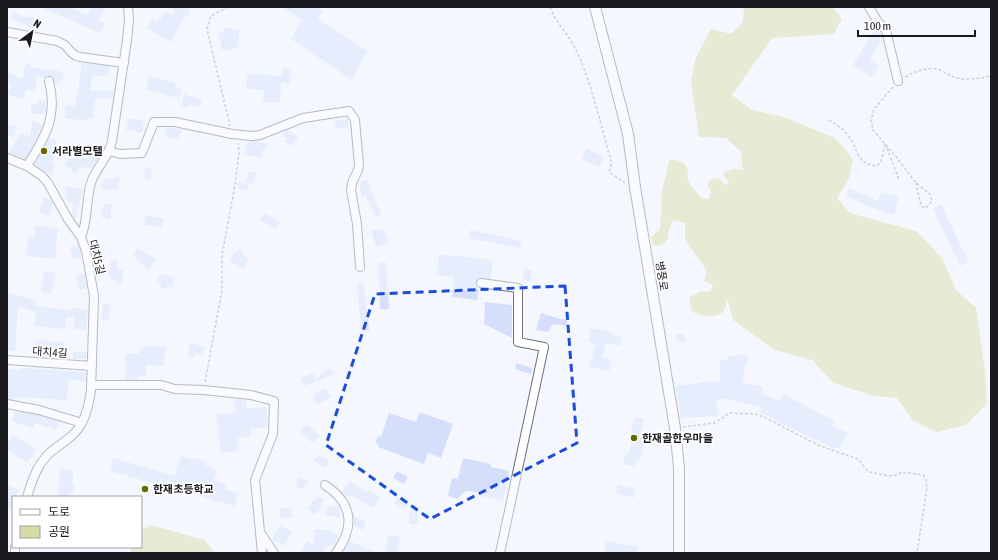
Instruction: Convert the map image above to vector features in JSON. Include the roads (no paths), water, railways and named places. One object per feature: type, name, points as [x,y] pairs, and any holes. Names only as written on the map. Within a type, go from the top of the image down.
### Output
[{"type":"main road","name":"병풍로","points":[[594,7],[628,134],[635,187],[675,428],[680,468],[679,553]]},
{"type":"street","name":"대치5길","points":[[27,496],[33,479],[44,458],[70,437],[82,423],[87,410],[91,385],[94,296],[86,251],[81,237],[85,229],[89,191],[92,180],[109,151],[114,133],[129,20],[128,7]]},
{"type":"street","points":[[869,7],[878,22],[886,30],[898,81]]},
{"type":"street","points":[[7,32],[57,41],[65,45],[76,56],[124,63]]},
{"type":"street","points":[[28,166],[47,131],[50,122],[52,104],[49,81]]},
{"type":"street","points":[[109,151],[120,154],[142,153],[154,122],[175,122],[244,136],[260,135],[303,118],[349,111],[355,120],[359,165],[351,190],[357,224],[360,267]]},
{"type":"street","points":[[7,158],[28,166],[42,176],[68,219],[81,237]]},
{"type":"street","points":[[481,283],[518,288],[518,342],[544,347],[500,553]]},
{"type":"street","name":"대치4길","points":[[7,360],[92,366]]},
{"type":"street","points":[[91,385],[161,385],[175,389],[252,395],[274,401],[273,434],[255,480],[262,553]]},
{"type":"street","points":[[7,404],[39,410],[82,423]]},
{"type":"street","points":[[324,485],[341,498],[347,510],[348,522],[346,537],[336,553]]},
{"type":"street","points":[[261,534],[274,553]]},
{"type":"place","name":"서라별모텔","points":[[44,151]]},
{"type":"place","name":"한재골한우마을","points":[[634,438]]},
{"type":"place","name":"한재초등학교","points":[[145,489]]}]
